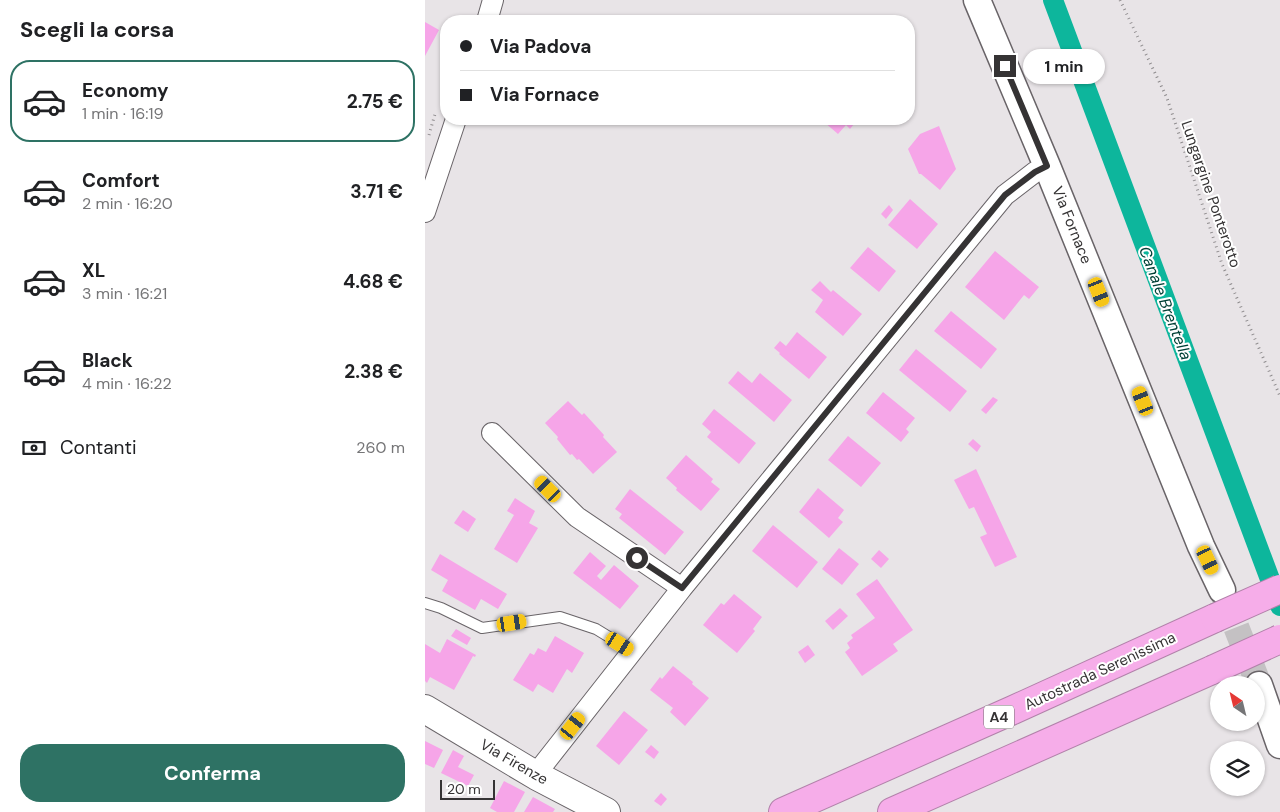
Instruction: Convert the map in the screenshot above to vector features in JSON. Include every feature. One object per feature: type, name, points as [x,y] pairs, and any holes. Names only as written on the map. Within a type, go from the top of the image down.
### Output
[{"type":"highway","name":"Autostrada Serenissima","points":[[783,812],[1280,589]]},
{"type":"highway","points":[[892,812],[1280,639]]},
{"type":"main road","name":"Via Firenze","points":[[425,709],[537,776],[606,812]]},
{"type":"street","points":[[489,15],[493,0]]},
{"type":"street","name":"Via Fornace","points":[[977,0],[1047,166],[1201,546],[1222,590]]},
{"type":"street","points":[[425,212],[454,125]]},
{"type":"street","points":[[537,776],[543,765],[682,588],[1005,195],[1035,172],[1047,166]]},
{"type":"street","points":[[492,433],[577,517],[682,588]]},
{"type":"street","points":[[1265,702],[1280,745]]},
{"type":"lane","points":[[425,603],[441,608],[482,628],[560,617],[596,629],[632,651]]},
{"type":"path","name":"Lungargine Ponterotto","points":[[1119,0],[1167,98],[1222,264],[1280,396]]},
{"type":"path","points":[[427,139],[435,114]]},
{"type":"building","points":[[425,22],[439,30],[425,56]]},
{"type":"building","points":[[828,125],[846,125],[838,134]]},
{"type":"building","points":[[939,126],[956,169],[940,190],[919,174],[908,149],[920,134]]},
{"type":"building","points":[[910,199],[938,224],[917,249],[888,225]]},
{"type":"building","points":[[889,205],[893,210],[886,219],[881,214]]},
{"type":"building","points":[[868,247],[896,271],[879,292],[850,268]]},
{"type":"building","points":[[995,251],[1039,287],[1029,299],[1024,295],[1004,320],[965,287]]},
{"type":"building","points":[[820,281],[831,292],[833,290],[862,314],[843,336],[815,312],[823,300],[811,290]]},
{"type":"building","points":[[951,311],[997,349],[981,369],[934,331]]},
{"type":"building","points":[[797,332],[827,357],[809,379],[774,348],[780,341],[786,346]]},
{"type":"building","points":[[916,349],[967,391],[950,412],[899,370]]},
{"type":"building","points":[[738,371],[752,383],[760,373],[792,400],[774,422],[728,383]]},
{"type":"building","points":[[883,392],[915,418],[906,429],[909,432],[901,442],[866,413]]},
{"type":"building","points":[[993,397],[998,400],[986,414],[981,410]]},
{"type":"building","points":[[568,401],[582,415],[584,413],[617,452],[593,474],[579,459],[577,460],[572,454],[570,455],[557,439],[558,437],[545,423]]},
{"type":"building","points":[[714,409],[756,443],[739,464],[707,437],[711,432],[702,424]]},
{"type":"building","points":[[848,436],[881,463],[861,487],[828,460]]},
{"type":"building","points":[[973,439],[981,446],[977,452],[968,444]]},
{"type":"building","points":[[686,455],[713,479],[711,482],[720,489],[701,511],[676,490],[677,488],[666,478]]},
{"type":"building","points":[[976,469],[1017,557],[995,567],[980,537],[987,534],[974,507],[969,509],[954,480]]},
{"type":"building","points":[[818,488],[844,510],[838,518],[843,522],[829,538],[799,512]]},
{"type":"building","points":[[630,489],[684,532],[665,555],[619,518],[622,514],[615,509]]},
{"type":"building","points":[[515,498],[535,511],[529,523],[538,528],[517,563],[494,549],[514,515],[507,511]]},
{"type":"building","points":[[463,510],[476,519],[468,532],[454,523]]},
{"type":"building","points":[[773,525],[818,562],[797,588],[752,551]]},
{"type":"building","points":[[839,548],[859,564],[842,585],[822,569]]},
{"type":"building","points":[[879,550],[889,559],[881,568],[871,559]]},
{"type":"building","points":[[590,552],[606,566],[597,576],[601,580],[614,565],[639,586],[620,609],[573,573]]},
{"type":"building","points":[[440,554],[507,594],[498,609],[481,599],[475,610],[442,591],[448,580],[431,570]]},
{"type":"building","points":[[877,579],[913,630],[893,644],[898,651],[862,676],[845,652],[850,648],[847,643],[853,638],[851,635],[875,618],[856,594]]},
{"type":"building","points":[[734,594],[762,617],[753,629],[755,631],[737,653],[703,625],[721,603],[724,605]]},
{"type":"building","points":[[840,608],[848,616],[833,630],[825,621]]},
{"type":"building","points":[[456,629],[471,638],[467,645],[451,636]]},
{"type":"building","points":[[555,636],[584,653],[572,673],[567,669],[553,693],[538,684],[533,692],[513,680],[530,653],[534,655],[538,648],[546,652]]},
{"type":"building","points":[[447,639],[476,655],[475,657],[473,656],[454,690],[430,677],[427,683],[425,681],[425,644],[440,653]]},
{"type":"building","points":[[808,645],[815,655],[805,663],[798,652]]},
{"type":"building","points":[[673,666],[709,698],[685,726],[670,712],[673,708],[650,690],[660,677],[662,679]]},
{"type":"building","points":[[624,711],[648,730],[619,765],[596,746]]},
{"type":"building","points":[[425,741],[443,750],[434,768],[425,764]]},
{"type":"building","points":[[651,745],[659,752],[654,759],[645,752]]},
{"type":"building","points":[[453,750],[464,756],[458,767],[474,775],[468,786],[441,773]]},
{"type":"building","points":[[504,781],[525,792],[514,812],[497,812],[490,808]]},
{"type":"building","points":[[661,793],[667,799],[661,806],[654,801]]},
{"type":"building","points":[[533,797],[555,809],[553,812],[524,812]]},
{"type":"waterway","name":"Canale Brentella","points":[[1053,0],[1280,606]]},
{"type":"tunnel","points":[[1222,591],[1255,676]]},
{"type":"route","points":[[637,558],[682,588],[1005,195],[1032,174],[1047,166],[1005,66]]}]
